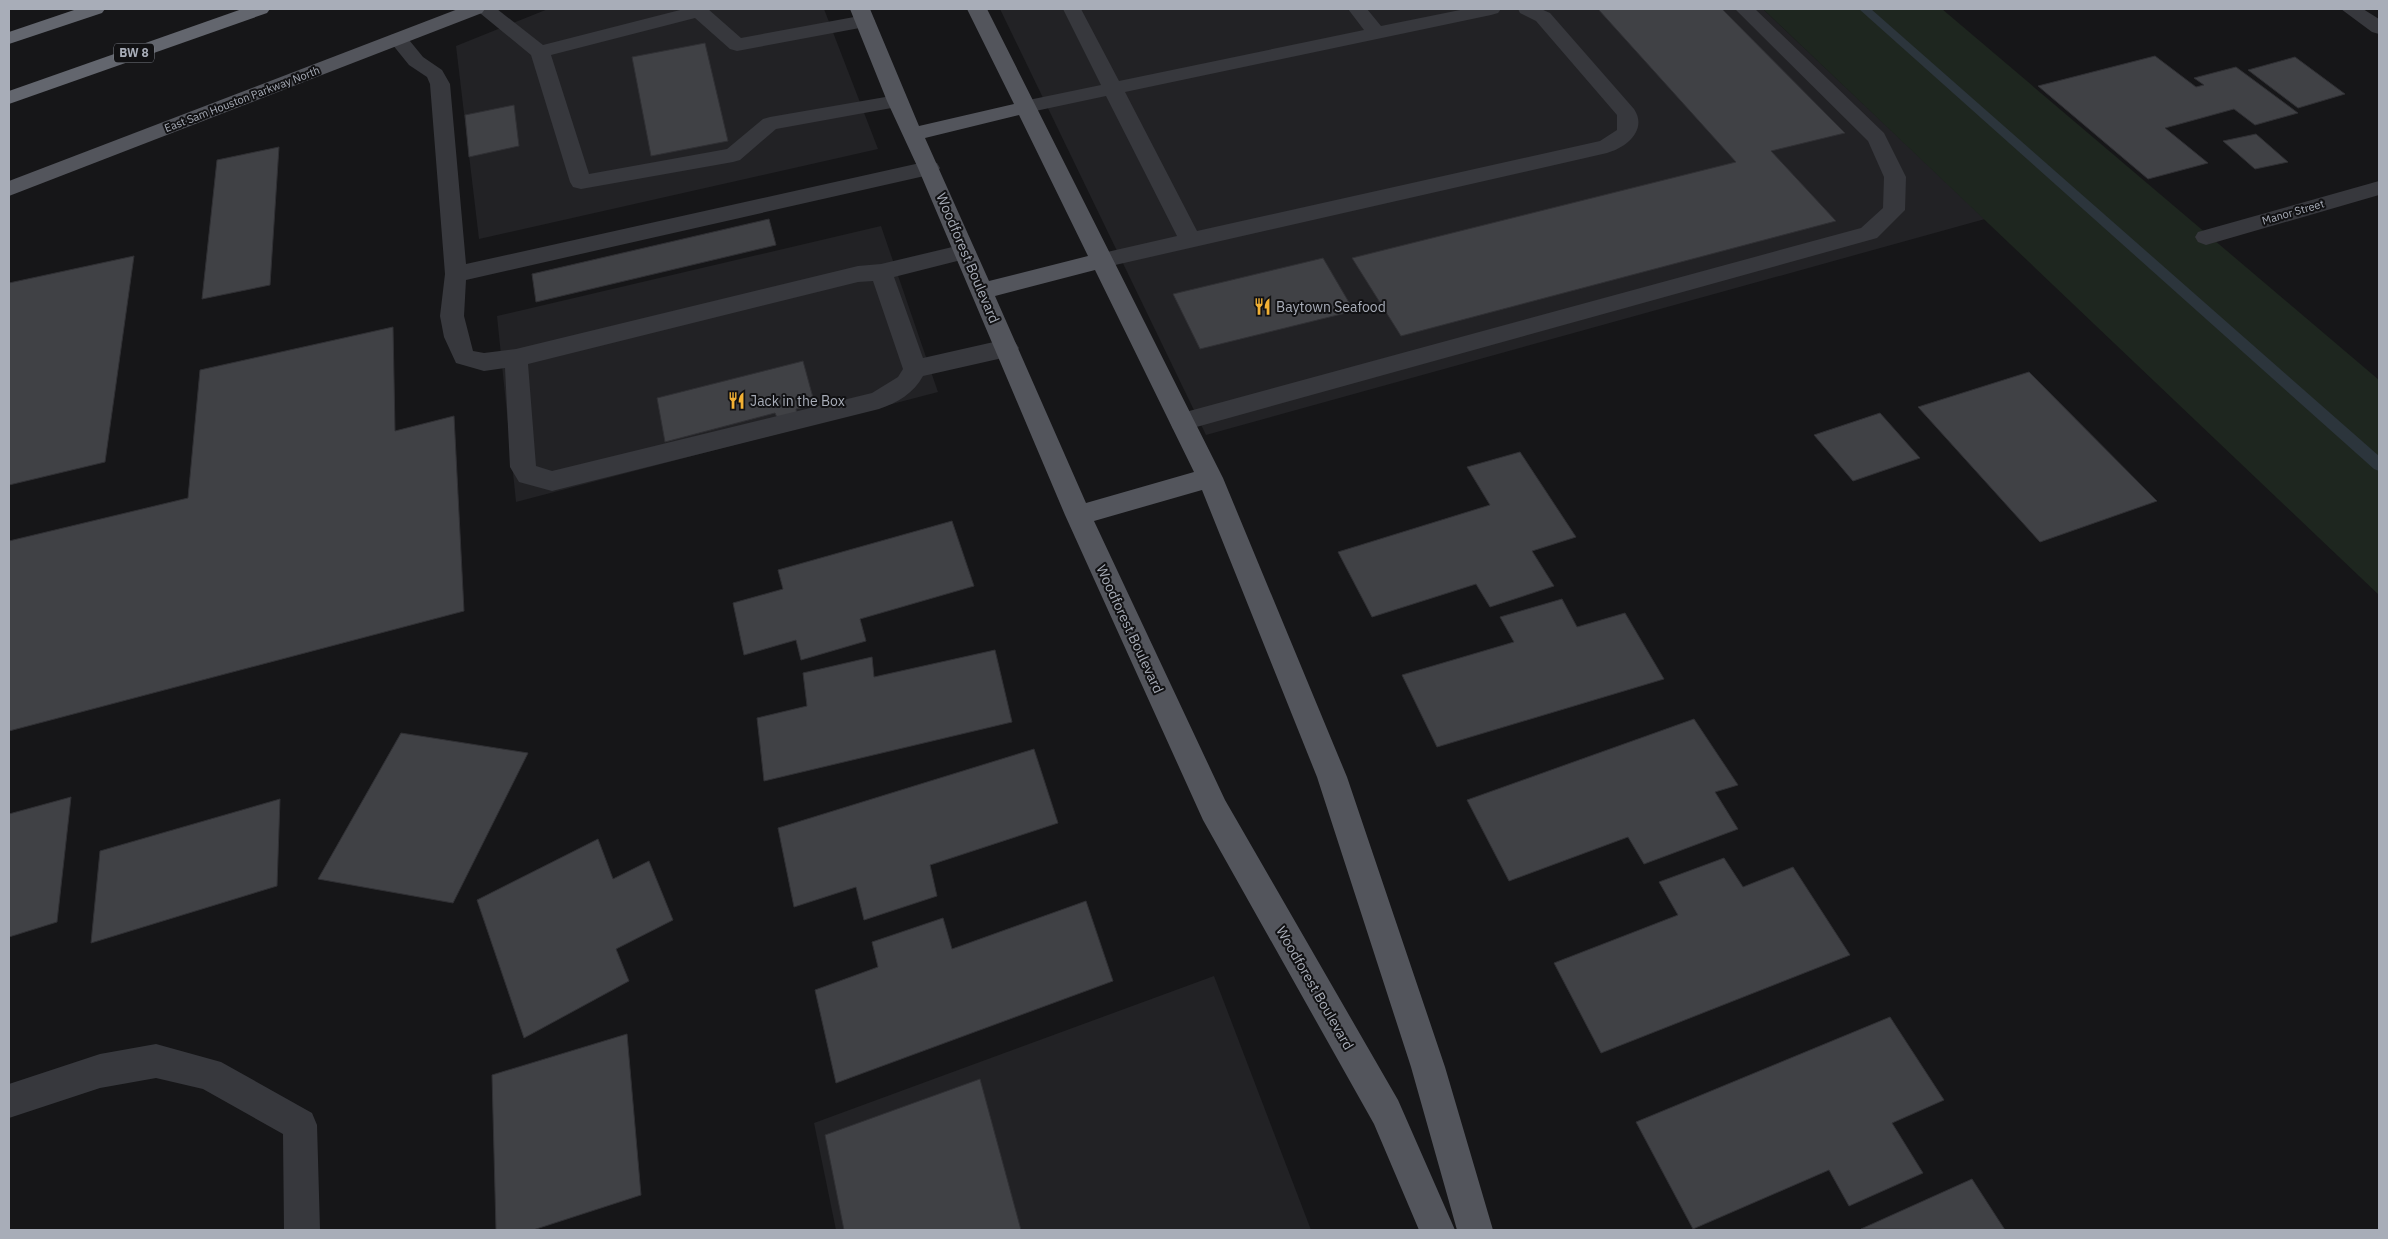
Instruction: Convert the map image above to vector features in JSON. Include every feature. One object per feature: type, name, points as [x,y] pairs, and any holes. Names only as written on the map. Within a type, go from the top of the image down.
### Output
[{"type":"highway","points":[[9,38],[95,9]]},
{"type":"highway","name":"BW 8","points":[[9,98],[260,9]]},
{"type":"main road","name":"East Sam Houston Parkway North","points":[[9,189],[475,9]]},
{"type":"main road","points":[[977,9],[1210,478],[1332,776],[1428,1067],[1475,1230]]},
{"type":"main road","name":"Woodforest Boulevard","points":[[863,15],[897,101],[929,168],[1078,514],[1214,810],[1386,1112],[1437,1230]]},
{"type":"main road","points":[[913,134],[1026,107]]},
{"type":"main road","points":[[982,291],[1102,260]]},
{"type":"main road","points":[[1078,514],[1210,478]]},
{"type":"street","points":[[485,9],[540,52],[581,182],[733,155],[770,124],[897,101]]},
{"type":"street","points":[[1072,9],[1190,240]]},
{"type":"street","points":[[1357,9],[1376,33]]},
{"type":"street","points":[[1026,107],[1491,9]]},
{"type":"street","points":[[1102,260],[1607,146],[1627,133],[1627,114],[1543,17],[1528,9]]},
{"type":"street","points":[[1182,422],[1869,233],[1894,210],[1895,177],[1877,138],[1744,9]]},
{"type":"street","points":[[2351,9],[2379,28]]},
{"type":"street","points":[[540,52],[698,10],[738,45],[863,15]]},
{"type":"street","points":[[398,39],[416,61],[435,74],[440,84],[456,274],[450,297],[455,339],[464,357],[484,362],[516,358],[858,274],[881,272],[965,252]]},
{"type":"street","points":[[456,274],[929,168]]},
{"type":"street","name":"Manor Street","points":[[2206,237],[2379,188]]},
{"type":"street","points":[[881,272],[915,369]]},
{"type":"street","points":[[516,358],[523,467],[528,475],[552,481],[878,400],[907,383],[915,369],[1007,348]]},
{"type":"street","points":[[9,1101],[100,1071],[156,1061],[209,1074],[300,1125],[302,1230]]},
{"type":"shaded area","points":[[548,9],[824,9],[878,149],[479,239],[456,46]]},
{"type":"shaded area","points":[[1000,9],[1763,9],[1985,219],[1206,435]]},
{"type":"shaded area","points":[[1763,9],[1942,9],[2379,380],[2379,595]]},
{"type":"shaded area","points":[[881,226],[938,392],[516,502],[497,316]]},
{"type":"shaded area","points":[[1214,976],[1311,1230],[836,1230],[814,1123]]},
{"type":"building","points":[[1598,9],[1722,9],[1845,133],[1771,151],[1836,221],[1401,336],[1352,258],[1736,162]]},
{"type":"building","points":[[705,43],[728,141],[651,156],[632,57]]},
{"type":"building","points":[[2155,56],[2196,87],[2204,85],[2194,78],[2236,67],[2298,113],[2255,125],[2234,109],[2165,128],[2208,163],[2148,179],[2038,86]]},
{"type":"building","points":[[2295,57],[2345,94],[2298,108],[2248,70]]},
{"type":"building","points":[[514,105],[519,146],[469,157],[465,115]]},
{"type":"building","points":[[2256,134],[2288,162],[2255,169],[2223,141]]},
{"type":"building","points":[[279,147],[270,285],[202,299],[217,160]]},
{"type":"building","points":[[769,219],[776,245],[536,302],[532,274]]},
{"type":"building","points":[[134,256],[105,462],[9,485],[9,283]]},
{"type":"building","points":[[1323,258],[1354,311],[1200,349],[1173,294]]},
{"type":"building","points":[[393,327],[395,431],[454,416],[464,611],[9,731],[9,541],[188,498],[200,370]]},
{"type":"building","name":"Jack in the Box","points":[[803,361],[815,405],[796,409],[797,415],[778,420],[775,413],[665,442],[657,398]]},
{"type":"building","points":[[2029,372],[2157,501],[2040,542],[1918,407]]},
{"type":"building","points":[[1880,413],[1920,458],[1853,481],[1814,435]]},
{"type":"building","points":[[1520,452],[1576,537],[1532,551],[1554,586],[1490,607],[1476,584],[1372,617],[1338,552],[1490,505],[1467,467]]},
{"type":"building","points":[[952,521],[974,586],[860,619],[866,641],[801,660],[796,640],[744,655],[733,603],[783,589],[778,570]]},
{"type":"building","points":[[1562,599],[1577,627],[1625,613],[1664,679],[1437,747],[1402,675],[1514,642],[1500,617]]},
{"type":"building","points":[[995,650],[1012,722],[764,781],[757,718],[807,706],[803,673],[872,657],[874,677]]},
{"type":"building","points":[[1694,719],[1738,785],[1715,792],[1738,829],[1644,864],[1628,837],[1509,881],[1467,800]]},
{"type":"building","points":[[401,733],[528,753],[453,903],[318,879]]},
{"type":"building","points":[[1034,749],[1058,823],[930,865],[937,896],[864,920],[856,887],[794,907],[778,828]]},
{"type":"building","points":[[71,797],[57,922],[9,937],[9,814]]},
{"type":"building","points":[[280,799],[277,886],[91,943],[100,851]]},
{"type":"building","points":[[598,839],[613,879],[649,861],[673,920],[616,949],[629,981],[524,1038],[477,900]]},
{"type":"building","points":[[1724,858],[1743,887],[1793,867],[1850,955],[1601,1053],[1554,963],[1678,915],[1659,882]]},
{"type":"building","points":[[1086,901],[1113,981],[836,1083],[815,990],[878,967],[872,942],[943,918],[952,949]]},
{"type":"building","points":[[1890,1017],[1944,1100],[1892,1123],[1923,1173],[1849,1206],[1829,1170],[1693,1229],[1636,1122]]},
{"type":"building","points":[[627,1034],[641,1195],[533,1230],[496,1230],[492,1075]]},
{"type":"building","points":[[980,1079],[1021,1230],[844,1230],[825,1135]]},
{"type":"building","points":[[1972,1179],[2005,1230],[1861,1229]]},
{"type":"waterway","points":[[1865,9],[2379,465]]},
{"type":"place","name":"Baytown Seafood","points":[[1262,307]]},
{"type":"place","name":"Jack in the Box","points":[[736,401]]}]
